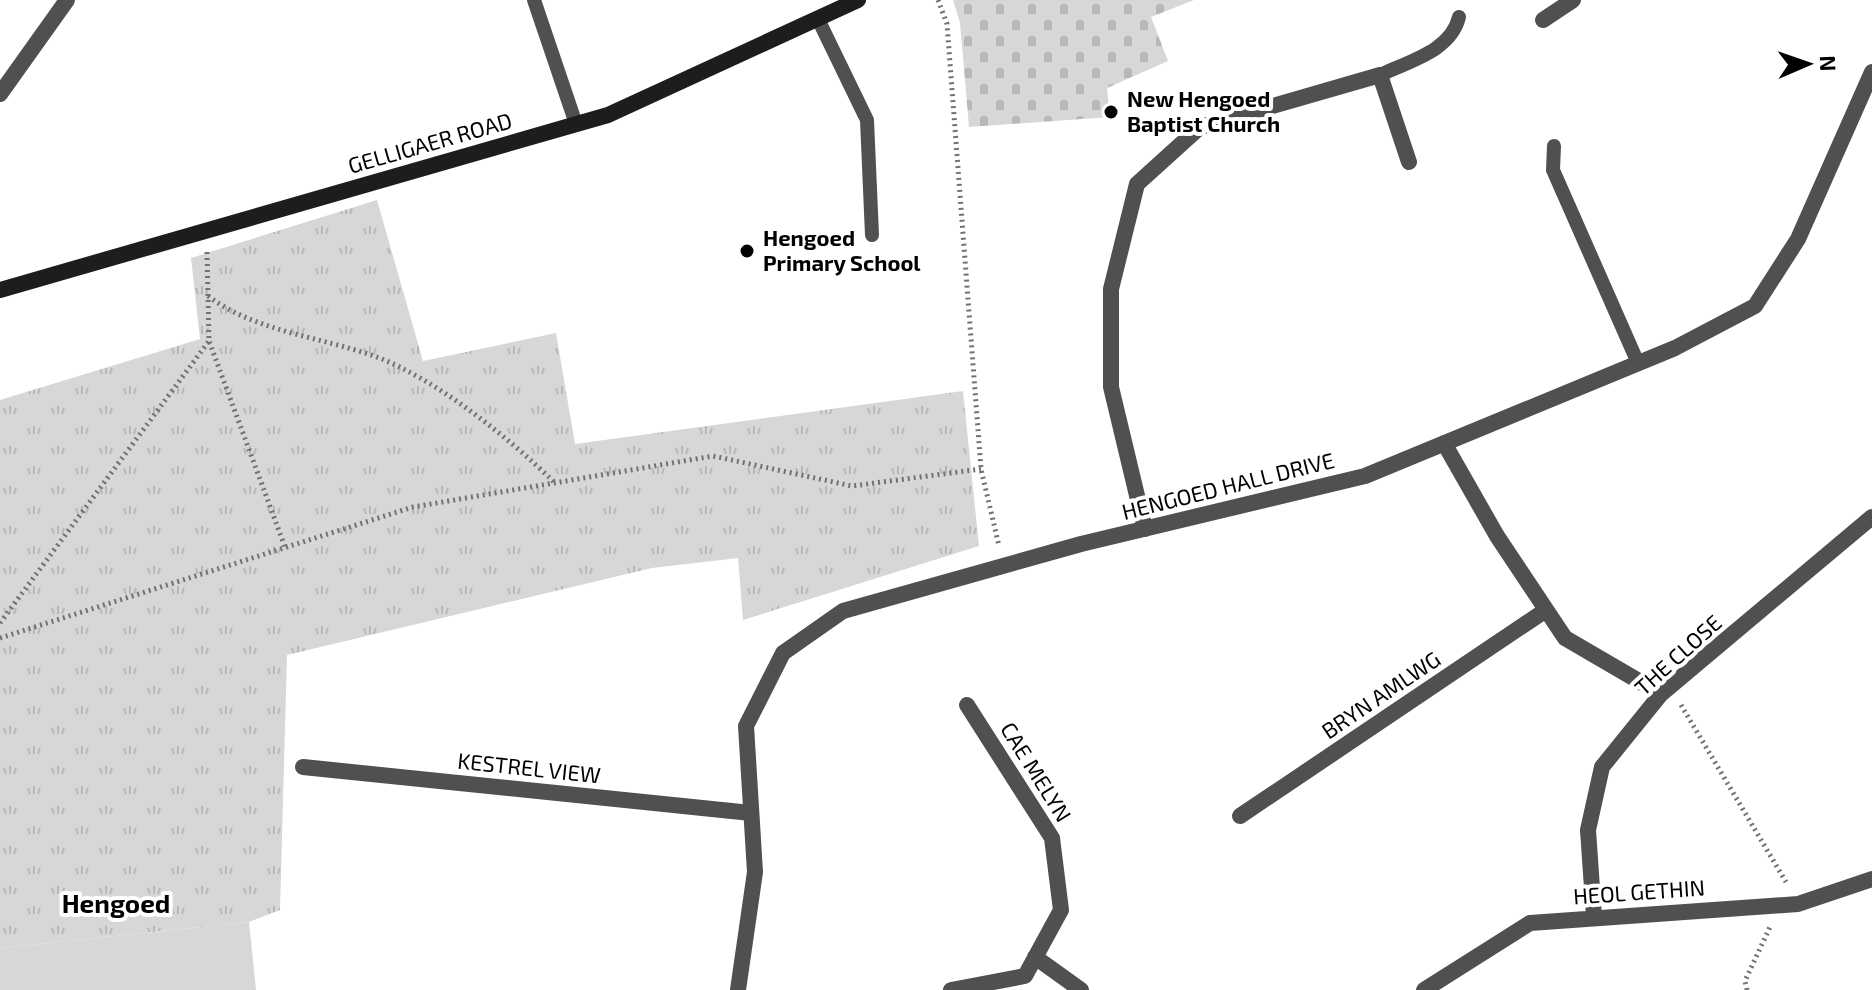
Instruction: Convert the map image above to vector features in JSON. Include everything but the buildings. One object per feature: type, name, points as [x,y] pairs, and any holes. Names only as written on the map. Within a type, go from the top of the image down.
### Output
[{"type":"street","points":[[0,94],[67,0]]},
{"type":"street","name":"GELLIGAER ROAD","points":[[0,290],[608,115],[858,0]]},
{"type":"street","points":[[1543,20],[1573,0]]},
{"type":"street","name":"HENGOED HALL DRIVE","points":[[738,990],[755,872],[746,726],[783,653],[843,611],[1145,529],[1365,476],[1638,363],[1755,306],[1798,239],[1872,72]]},
{"type":"street","points":[[1145,529],[1111,387],[1111,289],[1137,184],[1200,127],[1380,75],[1409,162]]},
{"type":"street","points":[[1444,443],[1497,536],[1565,638],[1665,690]]},
{"type":"street","name":"THE CLOSE","points":[[1594,917],[1588,830],[1602,767],[1665,690],[1872,517]]},
{"type":"street","name":"BRYN AMLWG","points":[[1240,816],[1546,610]]},
{"type":"street","name":"CAE MELYN","points":[[951,990],[1025,976],[1061,910],[1052,838],[967,705]]},
{"type":"street","name":"KESTREL VIEW","points":[[303,767],[751,813]]},
{"type":"street","name":"HEOL GETHIN","points":[[1424,990],[1530,923],[1790,904],[1872,879]]},
{"type":"street","points":[[1035,957],[1081,990]]},
{"type":"lane","points":[[534,0],[576,124]]},
{"type":"lane","points":[[1380,75],[1437,49],[1455,32],[1459,17]]},
{"type":"lane","points":[[818,19],[867,120],[872,235]]},
{"type":"lane","points":[[1554,146],[1553,170],[1638,363]]},
{"type":"path","points":[[938,0],[947,24],[981,469],[1003,566]]},
{"type":"path","points":[[203,232],[208,254],[209,341],[285,547]]},
{"type":"path","points":[[208,296],[230,312],[377,357],[418,379],[528,457],[555,483]]},
{"type":"path","points":[[0,623],[209,341]]},
{"type":"path","points":[[0,638],[413,507],[713,456],[852,486],[981,469]]},
{"type":"path","points":[[1665,690],[1691,718],[1790,904],[1750,969],[1745,981],[1747,990]]},
{"type":"green space","points":[[953,0],[1194,0],[1151,17],[1168,61],[1107,88],[1110,117],[969,127],[960,23]]},
{"type":"green space","points":[[377,200],[423,361],[556,333],[575,444],[963,391],[979,546],[743,620],[738,558],[652,568],[287,655],[280,910],[249,922],[0,948],[0,400],[200,339],[191,258]]},
{"type":"green space","points":[[249,922],[256,990],[0,990],[0,948]]},
{"type":"place","name":"New Hengoed Baptist Church","points":[[1111,112]]},
{"type":"place","name":"Hengoed Primary School","points":[[747,251]]},
{"type":"district","name":"Hengoed","points":[[116,904]]}]
